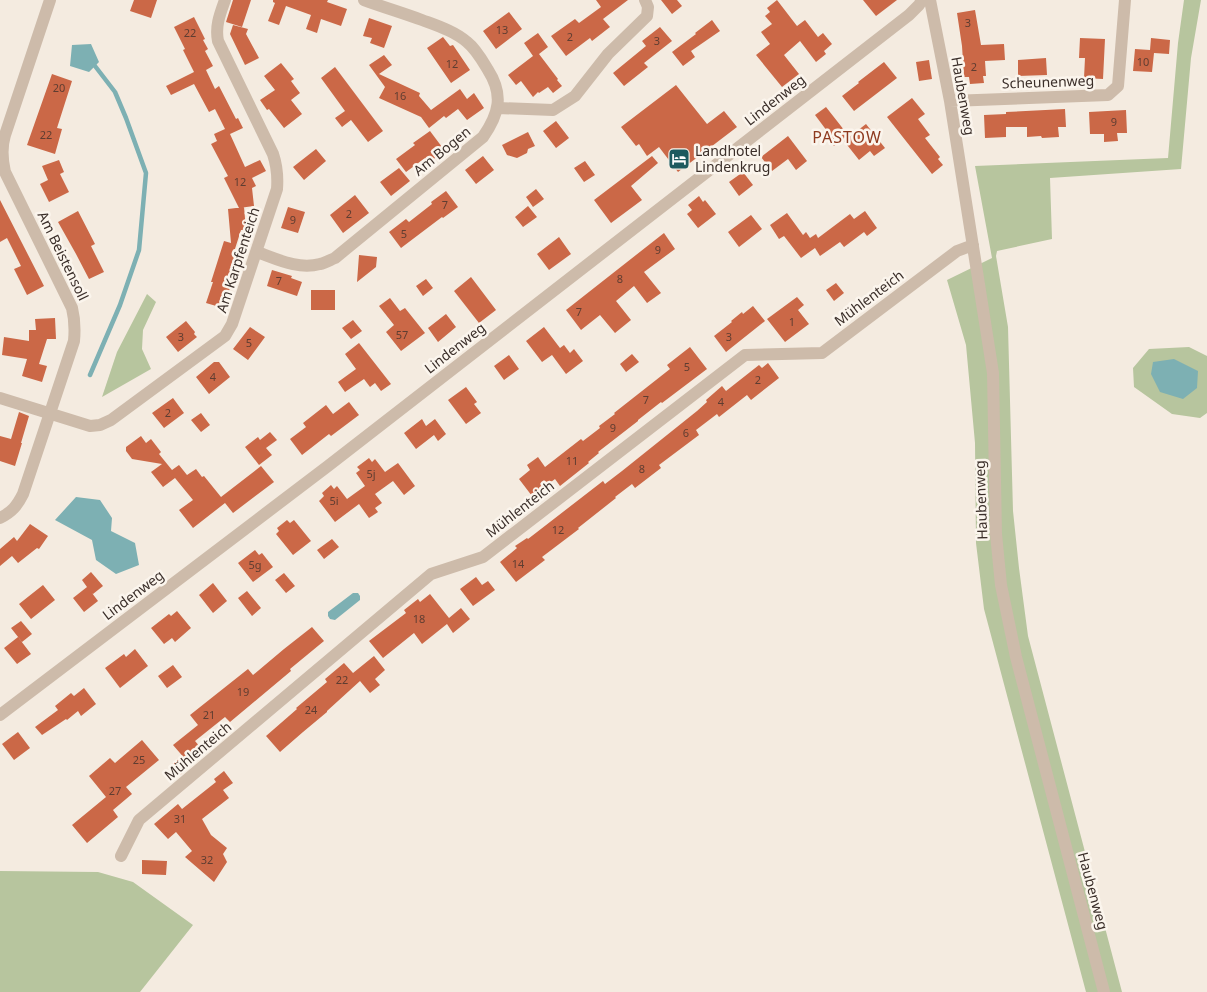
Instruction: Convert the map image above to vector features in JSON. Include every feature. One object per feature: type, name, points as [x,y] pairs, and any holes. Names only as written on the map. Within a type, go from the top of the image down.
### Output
[{"type":"street","name":"Am Beistensoll","points":[[0,518],[17,505],[23,494],[74,341],[75,319],[69,300],[5,172],[2,153],[5,135],[50,0]]},
{"type":"street","name":"Am Karpfenteich","points":[[0,398],[90,426],[100,426],[111,420],[224,336],[232,324],[238,311],[277,189],[278,177],[272,154],[218,41],[217,23],[225,0]]},
{"type":"street","points":[[364,0],[447,30],[468,42],[492,75],[498,92],[498,108],[554,110],[575,96],[608,54],[647,16],[648,6],[645,0]]},
{"type":"street","name":"Lindenweg","points":[[0,715],[328,466],[909,15],[922,0]]},
{"type":"street","name":"Haubenweg","points":[[930,0],[950,101],[993,373],[996,534],[1001,585],[1016,657],[1104,992]]},
{"type":"street","name":"Scheunenweg","points":[[950,101],[1108,95],[1118,86],[1125,0]]},
{"type":"street","name":"Am Bogen","points":[[257,252],[295,265],[307,266],[321,264],[334,258],[483,137],[492,124],[498,108]]},
{"type":"street","name":"Mühlenteich","points":[[121,856],[139,820],[432,574],[483,557],[745,355],[822,353],[957,251],[973,245]]},
{"type":"green space","points":[[1184,0],[1201,0],[1191,58],[1181,169],[1050,178],[1052,239],[997,251],[996,256],[1008,327],[1013,511],[1028,636],[1122,992],[1086,992],[984,609],[976,543],[975,443],[966,345],[947,280],[992,258],[975,166],[1168,158],[1178,43]]},
{"type":"green space","points":[[147,294],[156,302],[143,330],[142,349],[151,369],[102,397],[117,352]]},
{"type":"green space","points":[[1189,347],[1207,356],[1207,413],[1200,418],[1172,414],[1134,387],[1133,368],[1149,349]]},
{"type":"green space","points":[[0,871],[98,872],[133,882],[193,925],[140,992],[0,992]]},
{"type":"water","points":[[91,44],[99,62],[89,72],[70,66],[72,45]]},
{"type":"water","points":[[1174,359],[1198,371],[1197,388],[1183,399],[1160,392],[1151,374],[1153,362]]},
{"type":"water","points":[[76,497],[100,500],[112,518],[111,531],[135,543],[139,565],[116,574],[96,560],[92,540],[55,520]]},
{"type":"water","points":[[353,593],[358,593],[360,600],[335,620],[330,619],[328,612]]},
{"type":"building","points":[[134,0],[157,0],[151,18],[130,11]]},
{"type":"building","points":[[233,0],[251,0],[242,27],[226,22]]},
{"type":"building","points":[[273,0],[328,0],[327,2],[347,9],[341,26],[321,19],[317,33],[306,29],[311,15],[286,6],[279,25],[268,21],[275,3]]},
{"type":"building","points":[[596,0],[628,0],[603,19],[610,27],[592,41],[590,38],[566,56],[551,36],[575,19],[579,23],[601,7]]},
{"type":"building","points":[[661,0],[677,0],[682,6],[672,14]]},
{"type":"building","points":[[777,0],[797,26],[805,20],[818,37],[823,33],[832,44],[824,51],[826,54],[816,62],[800,41],[784,55],[799,74],[782,87],[756,55],[770,44],[761,32],[772,24],[765,16],[770,12],[767,8]]},
{"type":"building","points":[[863,0],[897,0],[876,16]]},
{"type":"building","points":[[975,10],[981,45],[1004,44],[1005,60],[985,61],[986,76],[983,76],[984,83],[970,84],[969,77],[964,77],[957,13]]},
{"type":"building","points":[[509,12],[522,29],[496,49],[483,31]]},
{"type":"building","points":[[194,17],[205,39],[203,40],[208,49],[205,51],[213,66],[206,70],[215,89],[219,86],[236,119],[238,118],[243,128],[230,134],[245,167],[260,160],[266,171],[252,178],[256,186],[252,188],[254,206],[239,208],[224,178],[228,176],[211,144],[217,141],[214,134],[225,129],[215,109],[209,112],[194,84],[171,95],[166,86],[194,72],[174,27]]},
{"type":"building","points":[[369,18],[392,26],[384,48],[370,43],[372,38],[363,36]]},
{"type":"building","points":[[712,20],[720,31],[691,51],[695,57],[683,66],[672,52]]},
{"type":"building","points":[[233,25],[248,29],[246,34],[259,58],[245,65],[230,34]]},
{"type":"building","points":[[660,27],[672,41],[644,63],[648,67],[624,86],[613,73],[646,46],[642,41]]},
{"type":"building","points":[[538,33],[548,47],[539,54],[562,86],[553,93],[548,87],[533,97],[521,81],[516,85],[508,75],[533,56],[524,43]]},
{"type":"building","points":[[443,37],[450,46],[453,45],[470,70],[451,83],[427,48]]},
{"type":"building","points":[[1080,38],[1105,39],[1103,79],[1084,78],[1085,58],[1079,58]]},
{"type":"building","points":[[1151,38],[1170,40],[1169,54],[1154,53],[1152,72],[1133,71],[1135,49],[1150,50]]},
{"type":"building","points":[[384,55],[392,65],[379,74],[420,93],[419,96],[431,110],[460,89],[467,99],[474,93],[484,108],[467,120],[458,109],[446,118],[444,116],[429,128],[421,117],[379,98],[385,87],[369,65]]},
{"type":"building","points":[[1046,58],[1047,75],[1018,76],[1018,60]]},
{"type":"building","points":[[929,60],[932,79],[919,81],[916,62]]},
{"type":"building","points":[[884,62],[897,78],[854,111],[842,96]]},
{"type":"building","points":[[281,63],[294,79],[291,81],[300,93],[291,100],[302,114],[284,128],[260,100],[275,90],[264,76]]},
{"type":"building","points":[[335,67],[383,131],[368,142],[351,120],[342,127],[335,118],[345,111],[321,78]]},
{"type":"building","points":[[52,74],[72,81],[57,128],[62,129],[55,154],[27,145]]},
{"type":"building","points":[[676,85],[707,124],[724,111],[737,127],[678,172],[659,147],[647,156],[639,144],[636,146],[621,127]]},
{"type":"building","points":[[912,98],[925,114],[918,119],[930,135],[925,138],[940,157],[938,159],[943,165],[932,174],[887,117]]},
{"type":"building","points":[[826,107],[848,135],[834,146],[824,133],[827,131],[815,115]]},
{"type":"building","points":[[1065,109],[1066,127],[1058,127],[1059,137],[1027,137],[1027,127],[1006,127],[1006,137],[985,138],[984,115]]},
{"type":"building","points":[[1126,110],[1127,133],[1117,133],[1118,141],[1104,142],[1104,134],[1090,134],[1089,112]]},
{"type":"building","points":[[556,121],[569,138],[556,148],[543,131]]},
{"type":"building","points":[[866,124],[885,148],[874,156],[870,151],[859,160],[844,141]]},
{"type":"building","points":[[430,131],[445,151],[428,163],[425,158],[406,172],[396,159],[415,145],[413,143]]},
{"type":"building","points":[[528,132],[535,146],[517,158],[507,155],[502,145]]},
{"type":"building","points":[[788,136],[807,161],[796,170],[788,159],[772,171],[761,157]]},
{"type":"building","points":[[316,149],[326,161],[304,180],[293,167]]},
{"type":"building","points":[[483,156],[494,170],[476,184],[465,170]]},
{"type":"building","points":[[652,156],[658,163],[631,186],[642,200],[611,223],[594,200]]},
{"type":"building","points":[[59,160],[64,172],[60,174],[69,192],[49,202],[40,184],[48,180],[42,166]]},
{"type":"building","points":[[585,161],[595,175],[584,182],[574,168]]},
{"type":"building","points":[[399,168],[410,181],[391,196],[380,182]]},
{"type":"building","points":[[743,172],[753,185],[739,196],[729,182]]},
{"type":"building","points":[[536,189],[544,199],[533,207],[526,197]]},
{"type":"building","points":[[446,191],[458,207],[401,248],[389,232],[406,219],[409,222]]},
{"type":"building","points":[[355,195],[369,213],[343,233],[330,215]]},
{"type":"building","points":[[699,196],[703,202],[705,200],[716,214],[698,228],[687,214],[692,210],[688,205]]},
{"type":"building","points":[[0,200],[44,286],[27,295],[14,269],[21,266],[7,238],[0,242]]},
{"type":"building","points":[[528,206],[537,217],[523,227],[515,217]]},
{"type":"building","points":[[244,207],[246,230],[241,230],[234,252],[237,253],[226,286],[230,288],[223,308],[206,303],[224,241],[231,243],[228,209]]},
{"type":"building","points":[[288,207],[305,212],[298,233],[281,228]]},
{"type":"building","points":[[78,211],[95,244],[91,246],[104,272],[89,279],[58,222]]},
{"type":"building","points":[[865,211],[877,228],[867,236],[864,232],[844,247],[840,242],[820,256],[815,248],[801,258],[784,236],[779,239],[770,225],[787,213],[803,235],[806,232],[810,238],[816,234],[818,238],[850,214],[854,219]]},
{"type":"building","points":[[751,215],[762,229],[739,247],[728,232]]},
{"type":"building","points":[[664,233],[675,249],[644,272],[661,293],[647,303],[634,286],[616,301],[631,320],[615,333],[600,315],[581,330],[566,310]]},
{"type":"building","points":[[559,237],[571,254],[549,270],[537,254]]},
{"type":"building","points":[[359,255],[377,257],[376,267],[357,282]]},
{"type":"building","points":[[272,270],[292,276],[291,278],[302,282],[297,296],[267,286]]},
{"type":"building","points":[[471,277],[496,310],[479,323],[454,291]]},
{"type":"building","points":[[426,279],[433,288],[423,296],[416,286]]},
{"type":"building","points":[[836,283],[844,293],[834,301],[826,290]]},
{"type":"building","points":[[311,290],[335,290],[335,310],[311,310]]},
{"type":"building","points":[[797,297],[804,305],[798,310],[809,324],[785,342],[767,319]]},
{"type":"building","points":[[390,298],[400,311],[405,308],[425,333],[401,351],[386,332],[394,325],[379,306]]},
{"type":"building","points":[[753,306],[765,321],[726,352],[714,336],[742,312],[743,314]]},
{"type":"building","points":[[446,314],[456,327],[438,342],[428,328]]},
{"type":"building","points":[[55,318],[56,339],[47,339],[39,364],[47,366],[42,382],[22,376],[27,359],[2,355],[4,337],[29,341],[29,330],[36,330],[35,319]]},
{"type":"building","points":[[353,320],[362,331],[351,339],[342,328]]},
{"type":"building","points":[[186,321],[197,337],[178,352],[166,337]]},
{"type":"building","points":[[250,327],[265,337],[248,360],[233,349]]},
{"type":"building","points":[[544,327],[560,348],[564,345],[570,353],[574,349],[583,361],[566,374],[552,355],[542,362],[526,341]]},
{"type":"building","points":[[359,343],[391,384],[381,391],[375,383],[370,387],[364,379],[345,392],[338,382],[356,369],[345,354]]},
{"type":"building","points":[[690,347],[707,369],[638,420],[560,486],[555,479],[532,496],[519,479],[530,470],[527,465],[538,457],[545,467],[581,439],[583,441],[600,428],[599,426],[614,413],[670,369],[667,365]]},
{"type":"building","points":[[632,354],[639,362],[626,372],[620,364]]},
{"type":"building","points":[[509,355],[519,369],[504,380],[494,366]]},
{"type":"building","points":[[214,362],[219,362],[230,377],[209,394],[196,377]]},
{"type":"building","points":[[768,363],[779,378],[751,400],[747,395],[719,417],[717,414],[696,430],[699,435],[659,465],[661,468],[635,488],[632,484],[615,497],[579,529],[542,557],[545,560],[516,582],[500,562],[517,548],[515,546],[528,539],[603,481],[605,484],[622,471],[697,411],[722,386],[726,391],[759,365],[762,368]]},
{"type":"building","points":[[466,387],[477,402],[474,404],[481,413],[466,424],[448,400]]},
{"type":"building","points":[[173,398],[184,413],[164,428],[152,413]]},
{"type":"building","points":[[349,402],[359,415],[331,436],[329,434],[302,455],[290,439],[306,427],[303,423],[326,405],[333,414]]},
{"type":"building","points":[[19,412],[29,416],[15,466],[0,461],[0,436],[11,439]]},
{"type":"building","points":[[201,413],[210,425],[201,432],[191,420]]},
{"type":"building","points":[[422,419],[426,426],[435,419],[446,434],[438,441],[434,435],[416,449],[404,433]]},
{"type":"building","points":[[270,432],[277,440],[266,448],[272,455],[259,465],[245,447],[258,437],[260,440]]},
{"type":"building","points":[[141,436],[146,443],[151,439],[161,452],[159,454],[172,470],[179,465],[187,475],[196,469],[221,497],[261,466],[274,482],[233,513],[225,503],[193,528],[179,510],[193,500],[175,478],[163,487],[151,472],[162,464],[132,459],[126,451],[126,447]]},
{"type":"building","points":[[369,458],[372,462],[375,459],[385,472],[398,463],[415,486],[404,495],[393,481],[375,494],[382,503],[375,508],[378,512],[369,518],[359,504],[335,522],[319,501],[324,496],[322,493],[331,485],[334,489],[337,486],[347,499],[365,486],[356,473],[360,470],[357,467]]},
{"type":"building","points":[[287,520],[290,523],[294,520],[311,541],[293,555],[276,534],[279,531],[277,528]]},
{"type":"building","points":[[30,524],[48,536],[39,549],[37,548],[18,563],[12,556],[0,566],[0,549],[14,537],[17,541]]},
{"type":"building","points":[[332,539],[339,547],[324,559],[317,550]]},
{"type":"building","points":[[255,550],[259,555],[262,553],[273,567],[253,582],[238,563]]},
{"type":"building","points":[[91,572],[103,586],[92,593],[98,601],[84,612],[73,598],[87,587],[82,580]]},
{"type":"building","points":[[284,573],[295,586],[286,593],[275,580]]},
{"type":"building","points":[[476,577],[482,585],[488,581],[495,590],[473,606],[460,589]]},
{"type":"building","points":[[213,583],[227,601],[213,613],[199,595]]},
{"type":"building","points":[[43,585],[55,600],[31,619],[19,604]]},
{"type":"building","points":[[247,591],[261,608],[252,616],[238,598]]},
{"type":"building","points":[[430,594],[449,618],[461,608],[470,619],[453,633],[447,624],[422,644],[414,633],[383,658],[369,641],[406,613],[404,610],[418,599],[420,602]]},
{"type":"building","points":[[177,611],[191,628],[175,642],[172,638],[164,644],[151,628],[169,614],[171,616]]},
{"type":"building","points":[[21,621],[32,634],[22,642],[11,628]]},
{"type":"building","points":[[312,627],[324,641],[230,722],[225,717],[195,741],[201,748],[186,760],[173,745],[198,725],[190,715],[248,669],[253,675]]},
{"type":"building","points":[[18,637],[31,654],[17,664],[4,648]]},
{"type":"building","points":[[135,649],[148,666],[120,688],[105,668],[124,654],[126,657]]},
{"type":"building","points":[[374,656],[385,670],[375,679],[380,685],[370,693],[360,681],[280,752],[266,736],[327,682],[325,679],[344,663],[353,673]]},
{"type":"building","points":[[173,665],[182,677],[167,688],[158,676]]},
{"type":"building","points":[[84,688],[96,704],[81,716],[78,711],[42,735],[35,727],[58,710],[55,706],[71,693],[74,696]]},
{"type":"building","points":[[18,732],[30,748],[14,760],[2,744]]},
{"type":"building","points":[[142,740],[159,760],[126,787],[132,794],[113,810],[118,817],[87,843],[72,825],[106,797],[89,776],[110,758],[115,763]]},
{"type":"building","points":[[178,759],[187,769],[179,776],[170,766]]},
{"type":"building","points":[[224,771],[233,783],[223,790],[229,798],[202,819],[211,835],[227,848],[223,854],[227,862],[214,882],[185,857],[192,851],[176,832],[168,839],[154,824],[178,804],[182,809],[216,782],[214,779]]},
{"type":"building","points":[[142,860],[167,861],[166,875],[142,874]]},
{"type":"waterway","points":[[90,375],[120,305],[139,250],[146,173],[115,92],[95,66]]},
{"type":"place","name":"Landhotel Lindenkrug","points":[[679,159]]},
{"type":"district","name":"PASTOW","points":[[847,137]]}]
